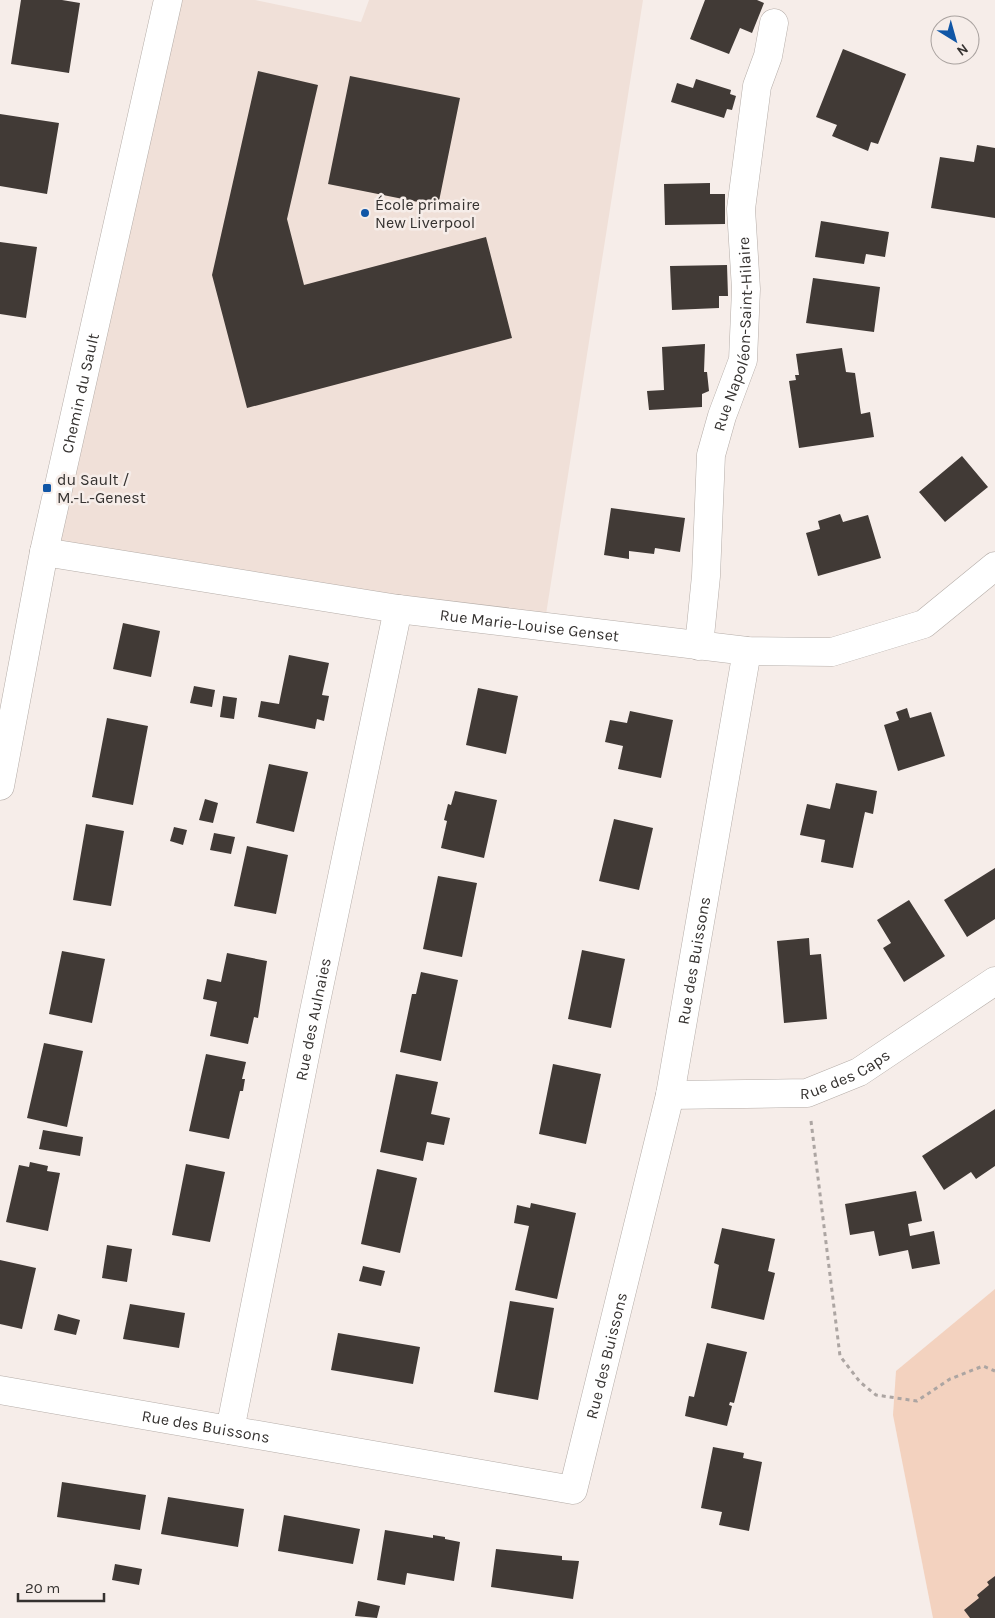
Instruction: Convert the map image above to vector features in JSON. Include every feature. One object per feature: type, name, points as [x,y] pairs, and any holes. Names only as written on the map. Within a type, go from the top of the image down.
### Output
[{"type":"street","name":"Chemin du Sault","points":[[0,786],[44,552],[168,0]]},
{"type":"street","name":"Rue Napoléon-Saint-Hilaire","points":[[699,646],[706,576],[711,455],[722,416],[744,360],[746,289],[741,209],[757,86],[768,56],[774,23]]},
{"type":"street","name":"Rue Marie-Louise Genset","points":[[44,552],[398,609],[748,651],[832,652],[924,624],[995,566]]},
{"type":"street","name":"Rue des Aulnaies","points":[[230,1430],[311,1026],[398,609]]},
{"type":"street","name":"Rue des Buissons","points":[[0,1390],[573,1490],[670,1095],[748,651]]},
{"type":"street","name":"Rue des Caps","points":[[670,1095],[807,1094],[859,1072],[995,981]]},
{"type":"path","points":[[807,1094],[840,1356],[860,1382],[876,1395],[917,1402],[950,1379],[983,1366],[995,1372]]},
{"type":"shaded area","name":"École primaire New Liverpool","points":[[168,0],[255,0],[361,22],[369,0],[643,0],[544,627],[45,552]]},
{"type":"shaded area","points":[[995,1289],[995,1618],[933,1618],[893,1415],[896,1371]]},
{"type":"building","points":[[21,0],[62,0],[80,3],[69,73],[11,64]]},
{"type":"building","points":[[705,0],[757,0],[764,3],[752,33],[740,28],[729,54],[690,39]]},
{"type":"building","points":[[843,49],[906,74],[878,144],[871,142],[868,151],[832,136],[837,125],[816,117]]},
{"type":"building","points":[[258,71],[318,85],[287,219],[304,285],[486,237],[512,338],[247,408],[212,275]]},
{"type":"building","points":[[350,76],[460,98],[438,206],[328,184]]},
{"type":"building","points":[[696,79],[731,90],[730,94],[736,96],[732,110],[727,109],[724,118],[671,102],[677,83],[693,88]]},
{"type":"building","points":[[0,114],[59,123],[47,194],[0,186]]},
{"type":"building","points":[[977,145],[995,148],[995,218],[931,208],[940,157],[974,162]]},
{"type":"building","points":[[710,183],[710,194],[725,194],[725,224],[665,225],[664,184]]},
{"type":"building","points":[[821,221],[889,232],[885,257],[866,254],[864,264],[815,257]]},
{"type":"building","points":[[0,242],[37,247],[26,318],[0,314]]},
{"type":"building","points":[[727,265],[728,296],[719,296],[719,308],[672,310],[670,266]]},
{"type":"building","points":[[813,278],[880,287],[874,332],[806,323]]},
{"type":"building","points":[[705,344],[704,372],[707,372],[709,391],[702,394],[702,407],[649,410],[647,391],[664,390],[662,347]]},
{"type":"building","points":[[842,348],[846,372],[855,373],[861,414],[870,412],[874,437],[799,448],[789,381],[796,380],[795,375],[799,375],[796,354]]},
{"type":"building","points":[[962,456],[988,487],[945,522],[919,492]]},
{"type":"building","points":[[611,508],[685,518],[680,552],[655,548],[654,554],[629,551],[629,559],[604,555]]},
{"type":"building","points":[[840,514],[843,522],[868,515],[881,558],[818,576],[806,533],[820,529],[818,521]]},
{"type":"building","points":[[123,623],[160,631],[151,677],[113,669]]},
{"type":"building","points":[[289,655],[329,663],[322,695],[329,696],[324,721],[317,719],[315,729],[258,717],[261,701],[279,704]]},
{"type":"building","points":[[194,686],[215,690],[212,707],[190,703]]},
{"type":"building","points":[[478,688],[518,696],[506,754],[466,745]]},
{"type":"building","points":[[223,696],[237,698],[234,719],[220,717]]},
{"type":"building","points":[[907,708],[910,718],[931,712],[945,756],[898,771],[884,725],[899,720],[896,712]]},
{"type":"building","points":[[630,711],[673,720],[661,778],[618,769],[623,746],[605,742],[610,720],[627,723]]},
{"type":"building","points":[[107,718],[148,726],[133,805],[92,797]]},
{"type":"building","points":[[269,764],[308,772],[294,832],[256,823]]},
{"type":"building","points":[[836,783],[877,791],[873,814],[865,812],[853,868],[821,862],[825,840],[800,835],[807,804],[830,809]]},
{"type":"building","points":[[455,791],[497,800],[484,858],[441,848],[447,821],[444,820],[448,804],[451,805]]},
{"type":"building","points":[[205,799],[218,803],[213,823],[199,820]]},
{"type":"building","points":[[614,819],[653,828],[639,890],[599,881]]},
{"type":"building","points":[[86,824],[124,831],[111,906],[73,900]]},
{"type":"building","points":[[174,827],[187,830],[183,845],[170,841]]},
{"type":"building","points":[[214,833],[235,837],[231,854],[210,850]]},
{"type":"building","points":[[247,846],[288,855],[276,914],[234,906]]},
{"type":"building","points":[[995,868],[995,919],[967,937],[944,900]]},
{"type":"building","points":[[438,876],[477,883],[462,957],[423,949]]},
{"type":"building","points":[[909,900],[945,956],[904,982],[883,948],[891,943],[877,920]]},
{"type":"building","points":[[809,938],[810,955],[821,954],[827,1019],[784,1023],[777,941]]},
{"type":"building","points":[[582,950],[625,959],[611,1028],[568,1019]]},
{"type":"building","points":[[62,951],[105,959],[92,1023],[49,1014]]},
{"type":"building","points":[[227,953],[267,961],[258,1018],[254,1017],[248,1044],[210,1036],[217,1002],[203,999],[207,979],[221,982]]},
{"type":"building","points":[[421,972],[458,980],[441,1061],[400,1052],[412,994],[416,994]]},
{"type":"building","points":[[44,1043],[83,1051],[67,1127],[27,1118]]},
{"type":"building","points":[[206,1054],[246,1062],[242,1079],[245,1079],[243,1091],[240,1091],[229,1139],[189,1131]]},
{"type":"building","points":[[553,1064],[601,1074],[586,1144],[539,1134]]},
{"type":"building","points":[[396,1074],[438,1082],[431,1114],[450,1118],[444,1145],[427,1142],[423,1161],[380,1152]]},
{"type":"building","points":[[995,1109],[995,1166],[976,1179],[971,1172],[944,1190],[922,1156]]},
{"type":"building","points":[[43,1130],[83,1137],[80,1156],[39,1149]]},
{"type":"building","points":[[30,1162],[48,1166],[47,1171],[60,1173],[48,1231],[6,1222],[19,1165],[29,1167]]},
{"type":"building","points":[[186,1164],[225,1172],[210,1242],[172,1235]]},
{"type":"building","points":[[377,1169],[417,1178],[400,1253],[361,1244]]},
{"type":"building","points":[[916,1191],[922,1221],[908,1224],[910,1236],[934,1231],[940,1264],[912,1269],[908,1250],[879,1256],[874,1231],[850,1235],[845,1204]]},
{"type":"building","points":[[531,1203],[576,1213],[557,1299],[515,1290],[529,1226],[514,1223],[517,1205],[530,1208]]},
{"type":"building","points":[[722,1228],[775,1239],[768,1271],[775,1273],[764,1320],[711,1308],[719,1265],[714,1263]]},
{"type":"building","points":[[107,1245],[132,1249],[127,1282],[102,1278]]},
{"type":"building","points":[[0,1260],[36,1268],[22,1329],[0,1324]]},
{"type":"building","points":[[363,1266],[385,1271],[381,1286],[359,1281]]},
{"type":"building","points":[[510,1301],[554,1308],[538,1400],[494,1392]]},
{"type":"building","points":[[130,1304],[185,1313],[179,1348],[123,1339]]},
{"type":"building","points":[[58,1314],[80,1320],[76,1335],[54,1330]]},
{"type":"building","points":[[338,1333],[420,1347],[413,1384],[331,1370]]},
{"type":"building","points":[[707,1343],[747,1352],[734,1403],[730,1402],[729,1405],[732,1406],[727,1426],[685,1416],[689,1396],[694,1397]]},
{"type":"building","points":[[713,1447],[744,1453],[743,1458],[762,1462],[749,1531],[719,1525],[722,1512],[701,1508]]},
{"type":"building","points":[[62,1482],[146,1495],[140,1530],[57,1517]]},
{"type":"building","points":[[168,1497],[244,1509],[238,1547],[161,1534]]},
{"type":"building","points":[[284,1515],[360,1529],[353,1564],[278,1551]]},
{"type":"building","points":[[385,1530],[433,1538],[433,1535],[460,1542],[454,1581],[407,1573],[405,1585],[377,1580]]},
{"type":"building","points":[[496,1549],[562,1556],[562,1560],[579,1561],[573,1599],[491,1587]]},
{"type":"building","points":[[115,1564],[142,1569],[139,1585],[112,1580]]},
{"type":"building","points":[[995,1576],[995,1618],[970,1618],[964,1610],[979,1598],[977,1595],[989,1585],[987,1582]]},
{"type":"building","points":[[358,1601],[380,1606],[377,1618],[355,1616]]},
{"type":"place","name":"École primaire New Liverpool","points":[[365,213]]},
{"type":"place","name":"du Sault / M.-L.-Genest","points":[[47,488]]}]
